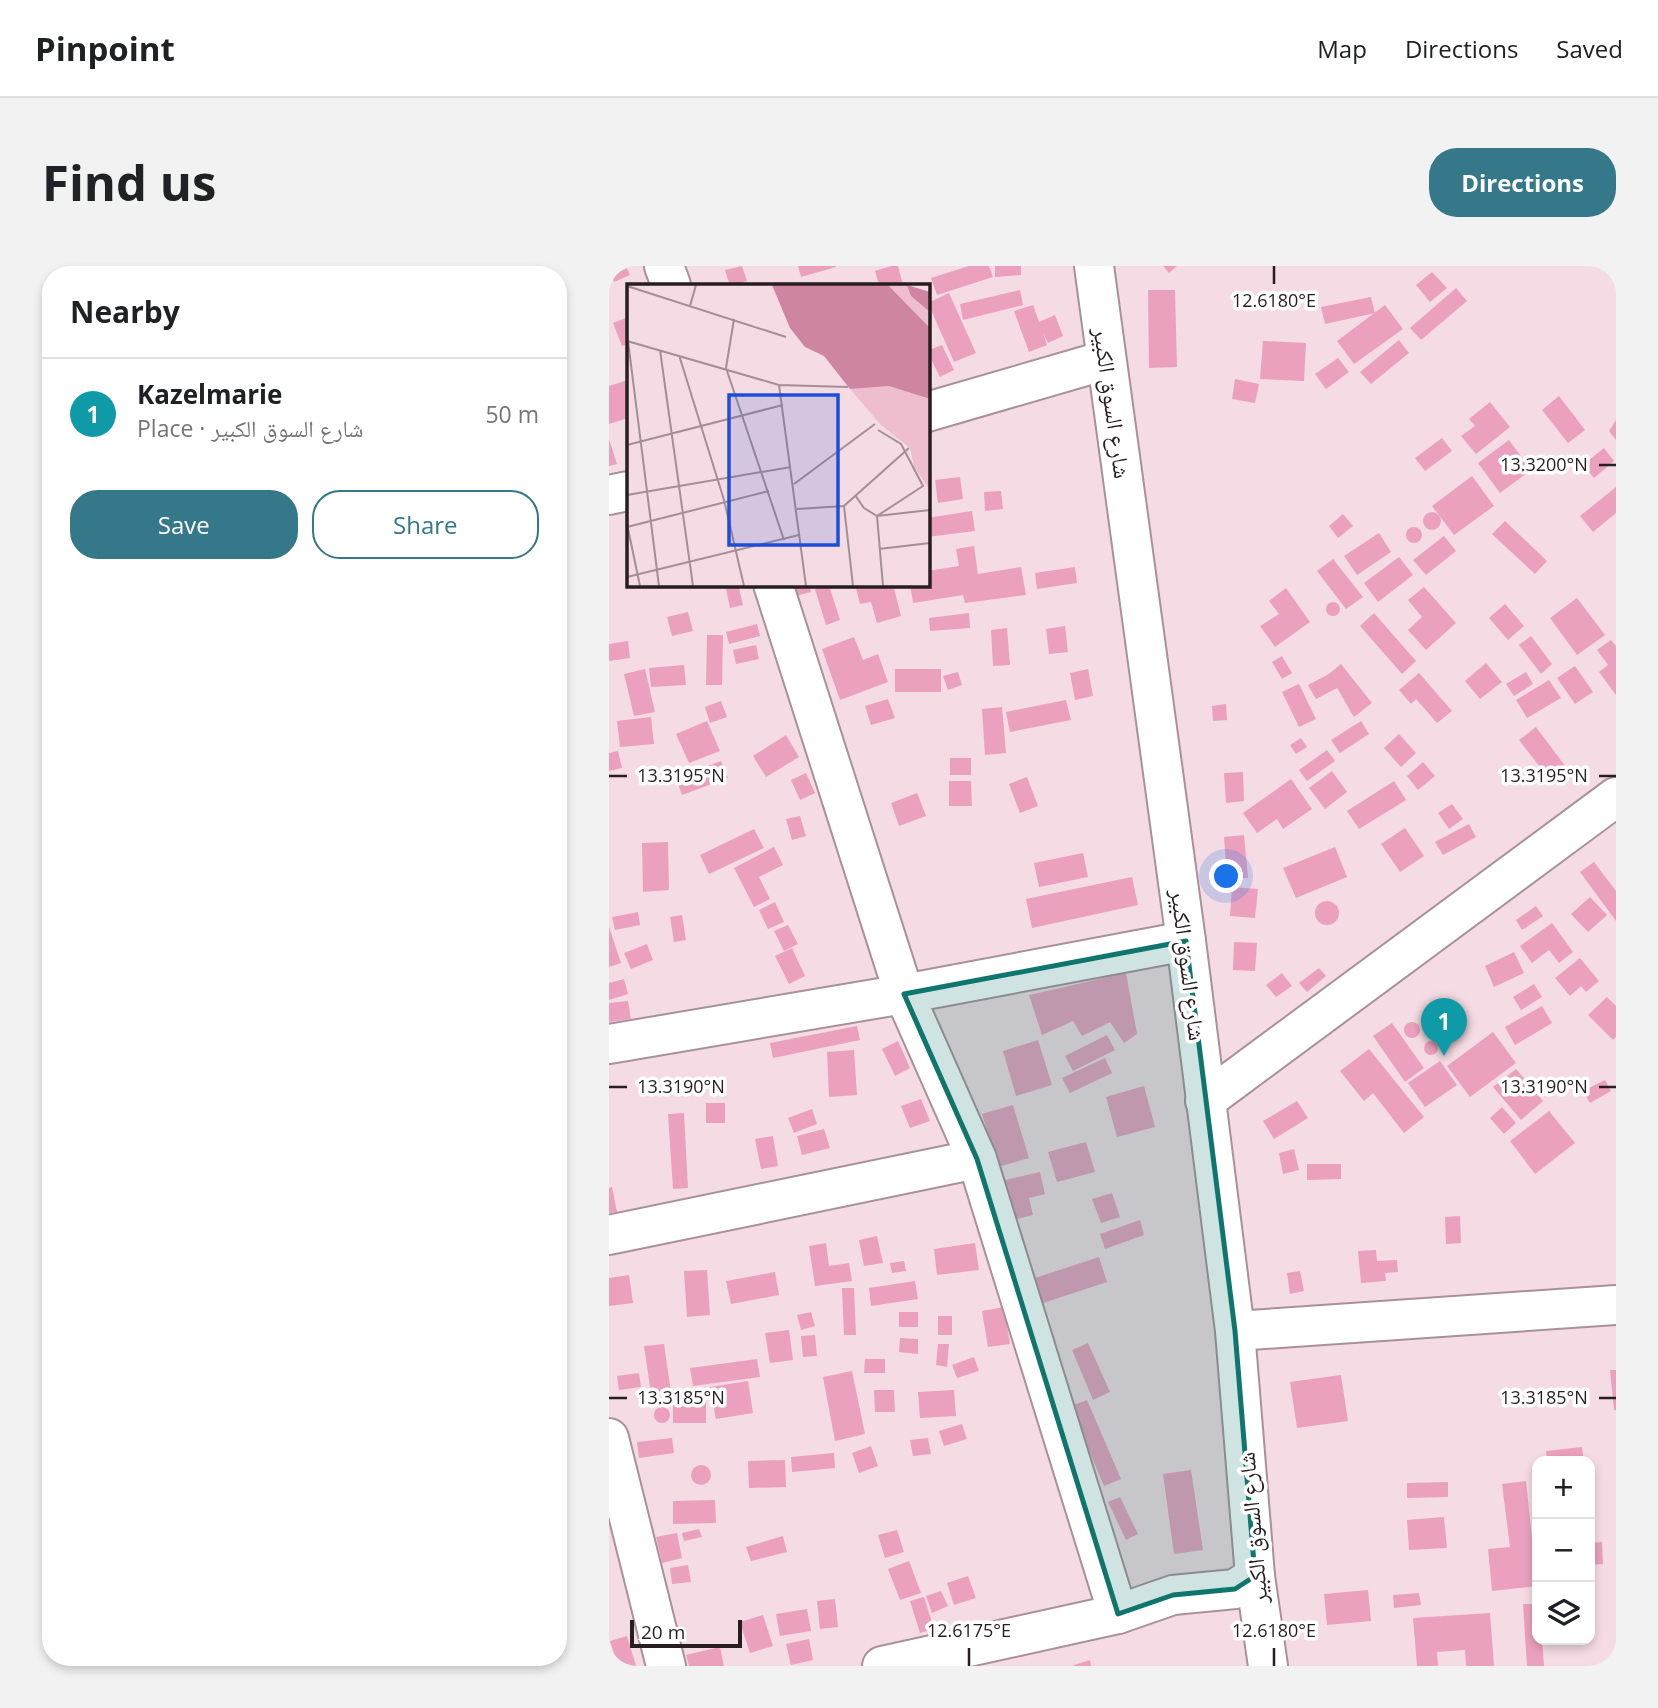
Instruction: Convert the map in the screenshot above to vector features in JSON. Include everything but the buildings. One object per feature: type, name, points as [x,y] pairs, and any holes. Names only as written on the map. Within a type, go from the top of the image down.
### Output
[{"type":"street","points":[[664,266],[671,284]]},
{"type":"street","name":"شارع السوق الكبير","points":[[1094,266],[1186,942],[1235,1331],[1255,1576],[1268,1666]]},
{"type":"street","points":[[929,411],[1106,360]]},
{"type":"street","points":[[609,495],[627,491]]},
{"type":"street","points":[[774,586],[904,994],[977,1159],[1118,1614]]},
{"type":"street","points":[[1205,1101],[1616,797]]},
{"type":"street","points":[[609,1044],[904,994],[1186,942]]},
{"type":"street","points":[[609,1235],[977,1159]]},
{"type":"street","points":[[1235,1331],[1616,1305]]},
{"type":"street","points":[[609,1438],[666,1666]]},
{"type":"street","points":[[883,1666],[1118,1614],[1173,1595],[1235,1589],[1255,1576]]},
{"type":"highlighted area","points":[[1186,941],[1235,1331],[1255,1576],[1235,1589],[1173,1595],[1118,1614],[977,1159],[904,994]]},
{"type":"place","name":"Kazelmarie","points":[[1444,1056]]}]
